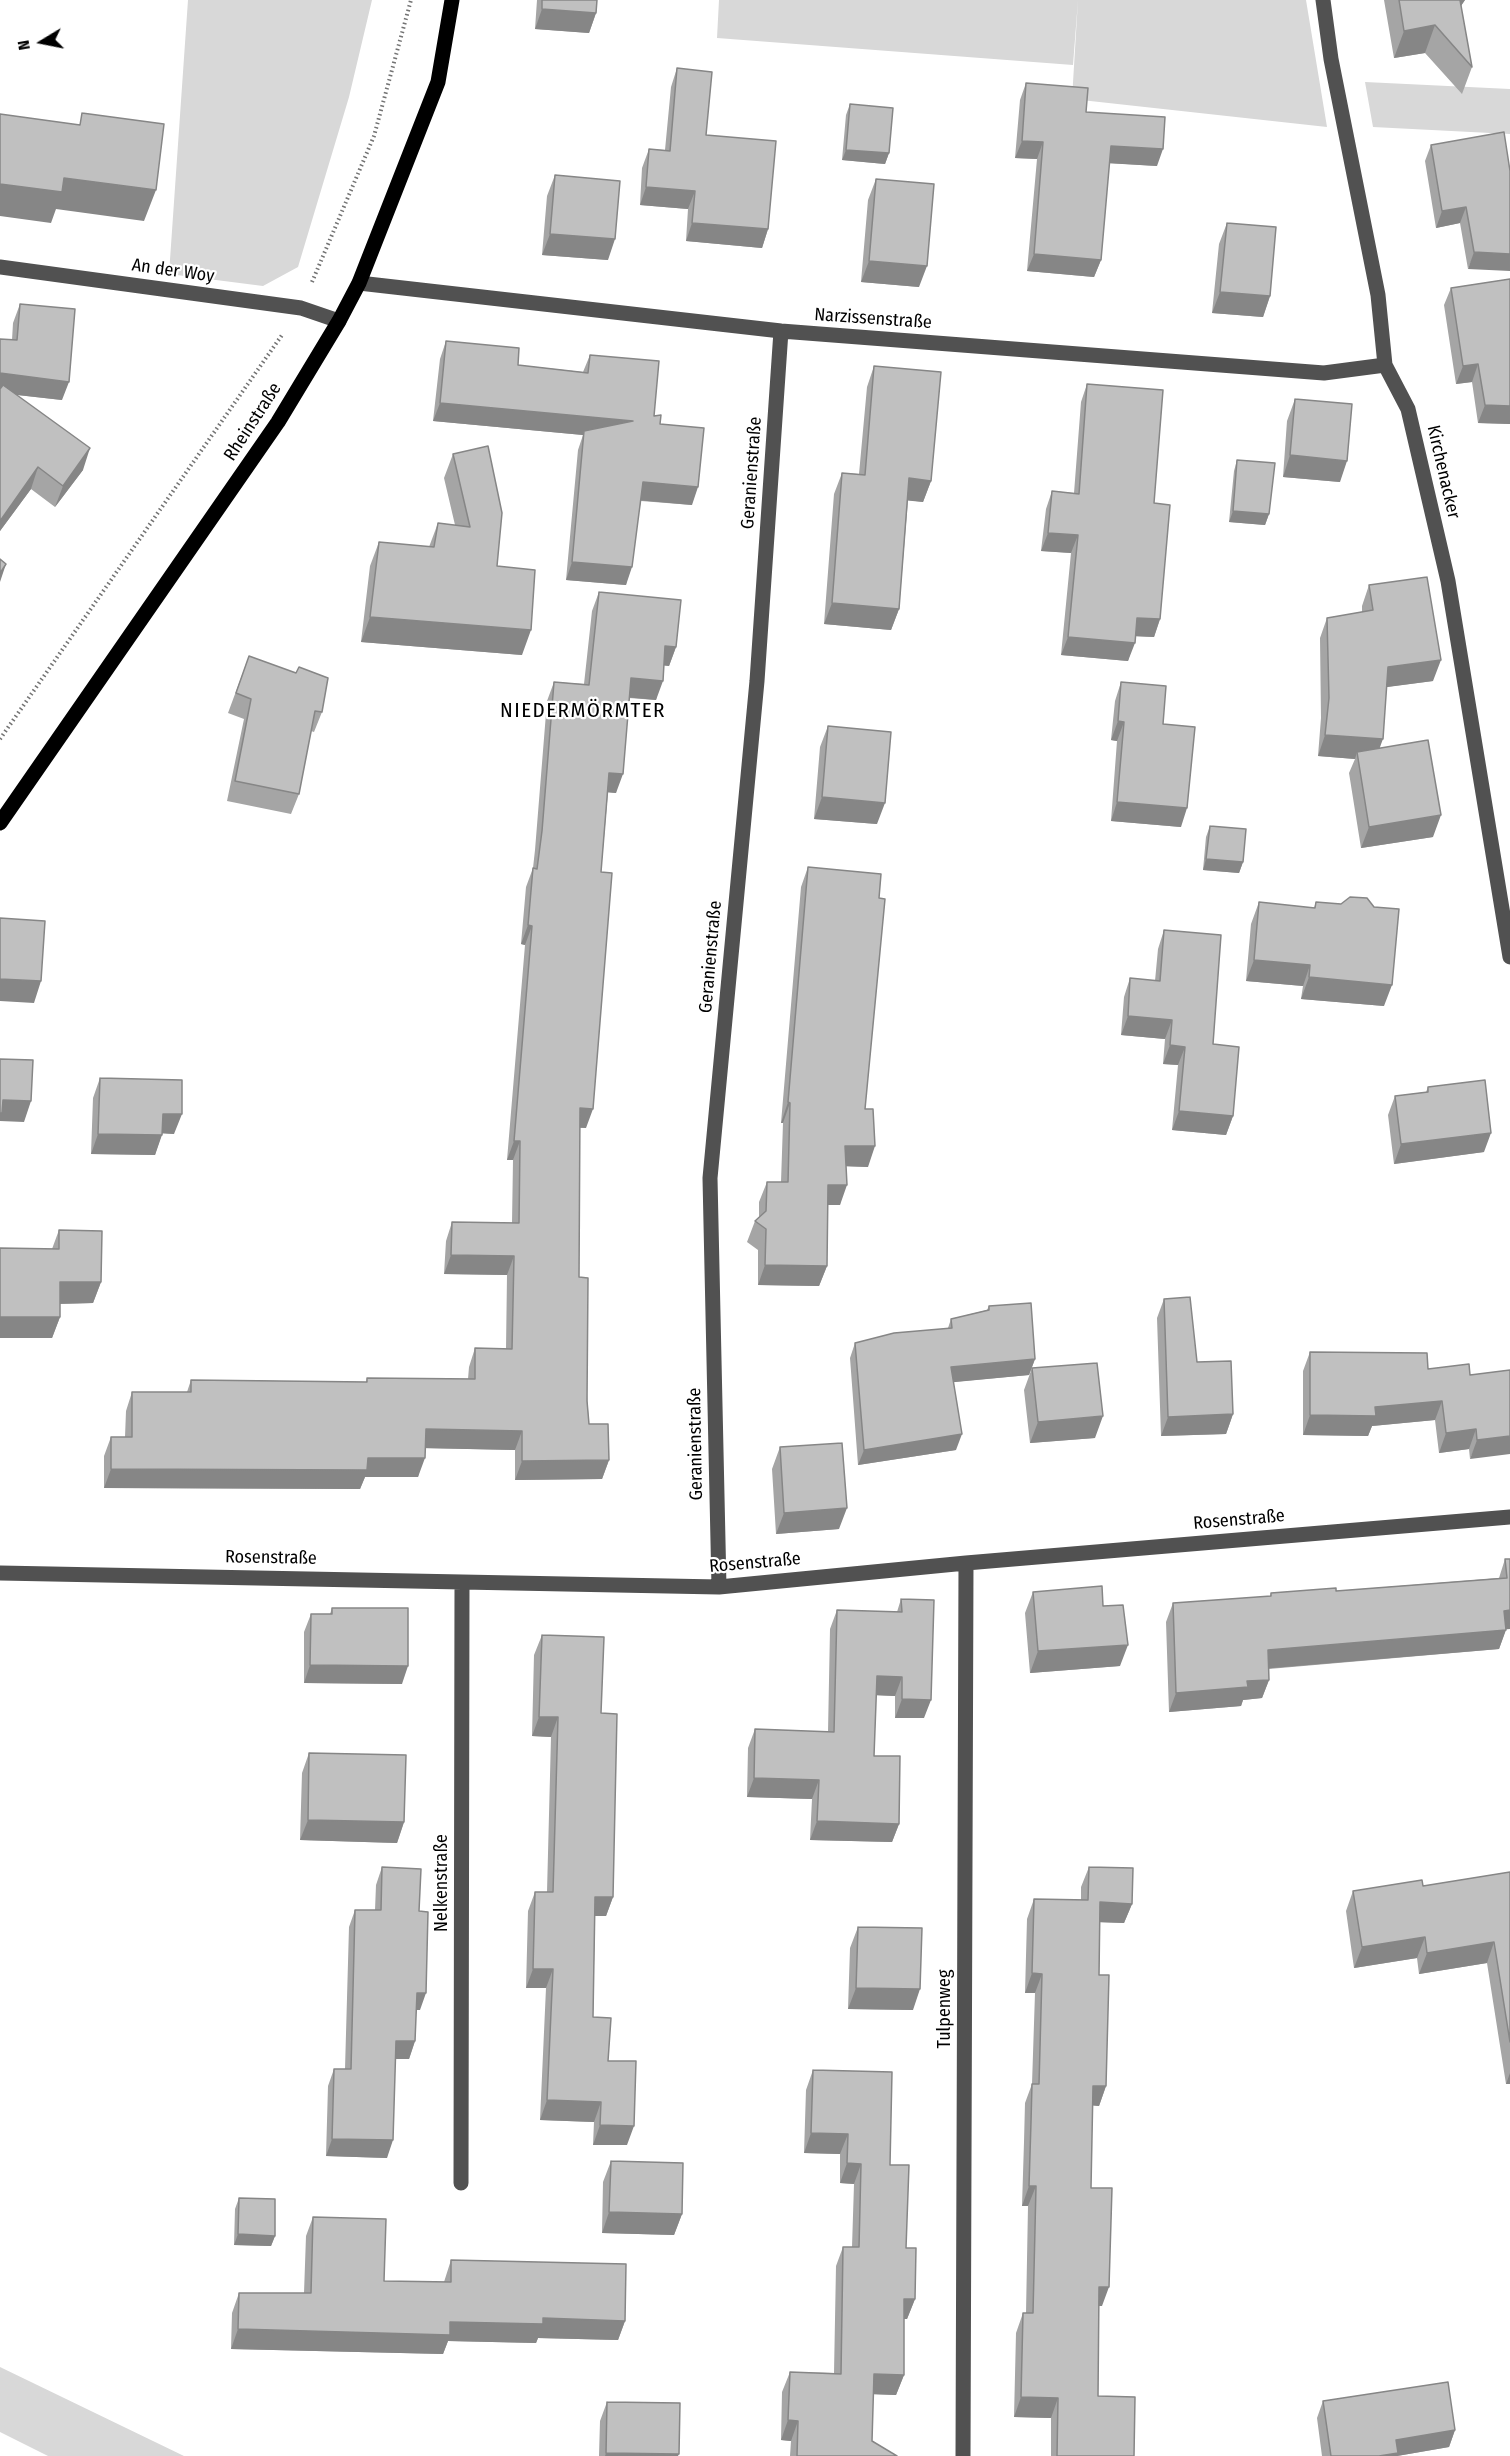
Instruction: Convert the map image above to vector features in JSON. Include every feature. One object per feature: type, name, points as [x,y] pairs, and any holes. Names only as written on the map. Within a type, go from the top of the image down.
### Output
[{"type":"main road","name":"Rheinstraße","points":[[0,823],[278,422],[339,321],[359,283],[438,82],[452,0]]},
{"type":"street","name":"Kirchenacker","points":[[1323,0],[1331,59],[1378,295],[1385,365],[1408,409],[1448,581],[1510,957]]},
{"type":"street","name":"An der Woy","points":[[0,267],[301,308],[339,321]]},
{"type":"street","name":"Narzissenstraße","points":[[359,283],[781,331],[1324,374],[1385,365]]},
{"type":"street","name":"Geranienstraße","points":[[719,1587],[710,1178],[758,681],[781,331]]},
{"type":"street","name":"Rosenstraße","points":[[0,1573],[719,1587],[966,1563],[1510,1517]]},
{"type":"street","name":"Tulpenweg","points":[[963,2456],[966,1563]]},
{"type":"street","name":"Nelkenstraße","points":[[461,2183],[462,1582]]},
{"type":"path","points":[[0,739],[301,308],[374,136],[411,0]]},
{"type":"shaded area","points":[[188,0],[372,0],[349,97],[298,267],[263,286],[169,274]]},
{"type":"shaded area","points":[[719,0],[1078,0],[1073,65],[717,38]]},
{"type":"shaded area","points":[[1078,0],[1306,0],[1327,127],[1072,99]]},
{"type":"shaded area","points":[[1365,82],[1510,89],[1510,134],[1373,127]]},
{"type":"shaded area","points":[[0,2367],[184,2456],[48,2456],[0,2432]]},
{"type":"building","points":[[542,0],[597,0],[596,13],[542,9]]},
{"type":"building","points":[[1399,0],[1460,0],[1472,67],[1435,25],[1404,31]]},
{"type":"building","points":[[677,68],[712,72],[706,135],[776,141],[768,229],[692,223],[695,191],[646,187],[649,149],[670,151]]},
{"type":"building","points":[[1026,83],[1088,88],[1086,112],[1165,117],[1163,149],[1111,146],[1101,260],[1034,254],[1043,142],[1022,141]]},
{"type":"building","points":[[850,104],[893,108],[889,153],[846,150]]},
{"type":"building","points":[[82,113],[164,124],[156,190],[64,178],[62,192],[0,184],[0,114],[80,125]]},
{"type":"building","points":[[1504,132],[1510,171],[1510,254],[1474,252],[1466,207],[1442,211],[1431,145]]},
{"type":"building","points":[[555,175],[620,181],[615,239],[550,234]]},
{"type":"building","points":[[876,179],[934,184],[927,266],[869,261]]},
{"type":"building","points":[[1227,223],[1276,227],[1270,296],[1220,292]]},
{"type":"building","points":[[1510,279],[1510,406],[1485,405],[1478,364],[1463,366],[1451,288]]},
{"type":"building","points":[[20,304],[75,309],[69,382],[0,373],[0,339],[17,340]]},
{"type":"building","points":[[446,341],[519,348],[518,365],[588,373],[590,355],[659,361],[654,416],[661,415],[660,424],[704,428],[698,487],[643,482],[632,567],[572,562],[584,431],[633,421],[440,403]]},
{"type":"building","points":[[874,366],[941,372],[931,481],[909,478],[899,609],[832,603],[842,473],[865,475]]},
{"type":"building","points":[[1087,384],[1163,390],[1154,503],[1170,505],[1160,619],[1137,618],[1135,643],[1068,637],[1078,535],[1048,533],[1052,491],[1079,494]]},
{"type":"building","points":[[3,385],[90,448],[63,486],[38,467],[0,521],[0,389]]},
{"type":"building","points":[[1295,399],[1352,404],[1347,461],[1290,455]]},
{"type":"building","points":[[488,446],[502,513],[497,566],[535,570],[531,630],[370,617],[379,542],[434,547],[438,523],[470,527],[453,454]]},
{"type":"building","points":[[1237,460],[1275,463],[1269,514],[1233,511]]},
{"type":"building","points":[[0,559],[6,564],[0,573]]},
{"type":"building","points":[[1427,577],[1441,660],[1388,667],[1383,739],[1325,735],[1329,698],[1327,618],[1373,610],[1369,585]]},
{"type":"building","points":[[599,592],[681,600],[676,647],[665,646],[663,681],[631,678],[623,774],[609,773],[601,872],[612,873],[593,1109],[580,1108],[579,1277],[588,1278],[587,1401],[589,1424],[608,1424],[609,1460],[522,1461],[522,1431],[426,1429],[425,1458],[368,1458],[367,1470],[111,1469],[111,1437],[132,1437],[132,1392],[191,1392],[191,1380],[367,1382],[367,1378],[475,1379],[475,1348],[512,1349],[514,1256],[451,1255],[452,1222],[519,1223],[520,1141],[514,1141],[532,926],[528,925],[533,868],[537,869],[542,831],[554,682],[589,685]]},
{"type":"building","points":[[249,656],[296,673],[299,667],[328,678],[322,712],[315,711],[299,794],[235,781],[251,699],[236,693]]},
{"type":"building","points":[[1121,682],[1166,686],[1163,724],[1195,727],[1187,808],[1117,802],[1124,722],[1118,721]]},
{"type":"building","points":[[828,726],[891,732],[885,803],[822,797]]},
{"type":"building","points":[[1428,740],[1441,815],[1369,827],[1357,752]]},
{"type":"building","points":[[1210,826],[1246,829],[1243,862],[1206,859]]},
{"type":"building","points":[[808,867],[881,874],[879,898],[885,899],[865,1109],[873,1109],[875,1146],[845,1146],[847,1185],[828,1185],[827,1266],[765,1265],[766,1229],[755,1221],[766,1211],[767,1182],[788,1182],[790,1103],[788,1102]]},
{"type":"building","points":[[1350,897],[1367,898],[1374,907],[1399,909],[1392,985],[1309,977],[1310,965],[1254,960],[1259,902],[1315,908],[1316,902],[1341,904]]},
{"type":"building","points":[[0,918],[45,921],[41,981],[0,979]]},
{"type":"building","points":[[1164,930],[1221,935],[1213,1044],[1239,1047],[1233,1116],[1179,1111],[1185,1047],[1170,1045],[1172,1020],[1128,1016],[1130,978],[1160,981]]},
{"type":"building","points":[[0,1059],[33,1060],[31,1101],[3,1100],[2,1113],[0,1113]]},
{"type":"building","points":[[100,1078],[182,1080],[182,1114],[163,1114],[162,1135],[98,1134]]},
{"type":"building","points":[[1485,1080],[1491,1133],[1401,1144],[1395,1096],[1428,1092],[1428,1087]]},
{"type":"building","points":[[59,1230],[102,1231],[101,1282],[60,1282],[60,1317],[0,1317],[0,1248],[59,1249]]},
{"type":"building","points":[[1190,1297],[1197,1362],[1231,1361],[1233,1414],[1168,1417],[1164,1299]]},
{"type":"building","points":[[1031,1303],[1035,1359],[951,1367],[962,1434],[864,1450],[855,1343],[894,1333],[952,1328],[951,1319],[989,1310],[989,1306]]},
{"type":"building","points":[[1310,1352],[1427,1353],[1428,1369],[1469,1364],[1470,1375],[1510,1370],[1510,1436],[1477,1440],[1476,1429],[1446,1433],[1442,1401],[1375,1407],[1376,1416],[1310,1415]]},
{"type":"building","points":[[1097,1363],[1103,1416],[1038,1422],[1032,1368]]},
{"type":"building","points":[[842,1443],[847,1508],[784,1513],[780,1447]]},
{"type":"building","points":[[1505,1559],[1510,1559],[1510,1610],[1504,1611],[1506,1630],[1268,1650],[1269,1680],[1247,1681],[1248,1687],[1176,1693],[1173,1603],[1271,1596],[1271,1593],[1336,1588],[1336,1591],[1507,1578]]},
{"type":"building","points":[[1102,1586],[1103,1606],[1123,1605],[1128,1645],[1038,1651],[1033,1592]]},
{"type":"building","points":[[901,1599],[934,1600],[931,1700],[902,1699],[902,1677],[877,1676],[874,1756],[900,1756],[899,1824],[817,1821],[819,1780],[754,1778],[755,1729],[834,1732],[837,1610],[902,1612]]},
{"type":"building","points":[[332,1608],[408,1608],[408,1666],[310,1665],[311,1614],[332,1614]]},
{"type":"building","points":[[542,1635],[604,1637],[601,1713],[617,1714],[613,1897],[595,1897],[593,2017],[611,2018],[608,2061],[636,2061],[634,2126],[600,2125],[601,2102],[547,2100],[553,1969],[533,1969],[535,1892],[553,1892],[558,1717],[539,1717]]},
{"type":"building","points":[[309,1753],[406,1755],[404,1822],[308,1820]]},
{"type":"building","points":[[382,1867],[421,1869],[419,1911],[428,1912],[426,1993],[417,1993],[415,2041],[396,2041],[393,2140],[332,2139],[334,2069],[351,2069],[355,1910],[381,1910]]},
{"type":"building","points":[[1089,1867],[1133,1868],[1132,1904],[1100,1902],[1099,1975],[1109,1975],[1106,2086],[1093,2086],[1091,2188],[1112,2188],[1109,2287],[1099,2287],[1098,2396],[1135,2397],[1134,2456],[1057,2456],[1058,2398],[1021,2397],[1023,2313],[1033,2313],[1036,2186],[1029,2186],[1032,2084],[1039,2084],[1042,1974],[1032,1973],[1034,1899],[1088,1900]]},
{"type":"building","points":[[1510,1872],[1510,2042],[1494,1942],[1427,1953],[1425,1937],[1362,1947],[1353,1891],[1422,1880],[1423,1886]]},
{"type":"building","points":[[858,1927],[922,1928],[920,1989],[856,1988]]},
{"type":"building","points":[[813,2070],[892,2072],[890,2165],[909,2165],[906,2248],[916,2248],[915,2299],[904,2299],[904,2375],[874,2374],[872,2441],[897,2456],[797,2456],[798,2421],[788,2420],[790,2372],[841,2374],[843,2247],[859,2247],[861,2164],[847,2163],[848,2134],[811,2133]]},
{"type":"building","points":[[611,2161],[683,2163],[682,2214],[609,2212]]},
{"type":"building","points":[[239,2198],[275,2199],[275,2236],[238,2234]]},
{"type":"building","points":[[313,2217],[386,2219],[384,2281],[451,2282],[451,2260],[626,2264],[625,2321],[543,2318],[543,2324],[450,2322],[450,2335],[238,2329],[239,2293],[311,2293]]},
{"type":"building","points":[[1448,2382],[1455,2430],[1396,2440],[1398,2453],[1379,2456],[1331,2456],[1323,2401]]},
{"type":"building","points":[[607,2402],[680,2403],[679,2454],[606,2453]]},
{"type":"district","name":"NIEDERMÖRMTER","points":[[583,711]]}]
